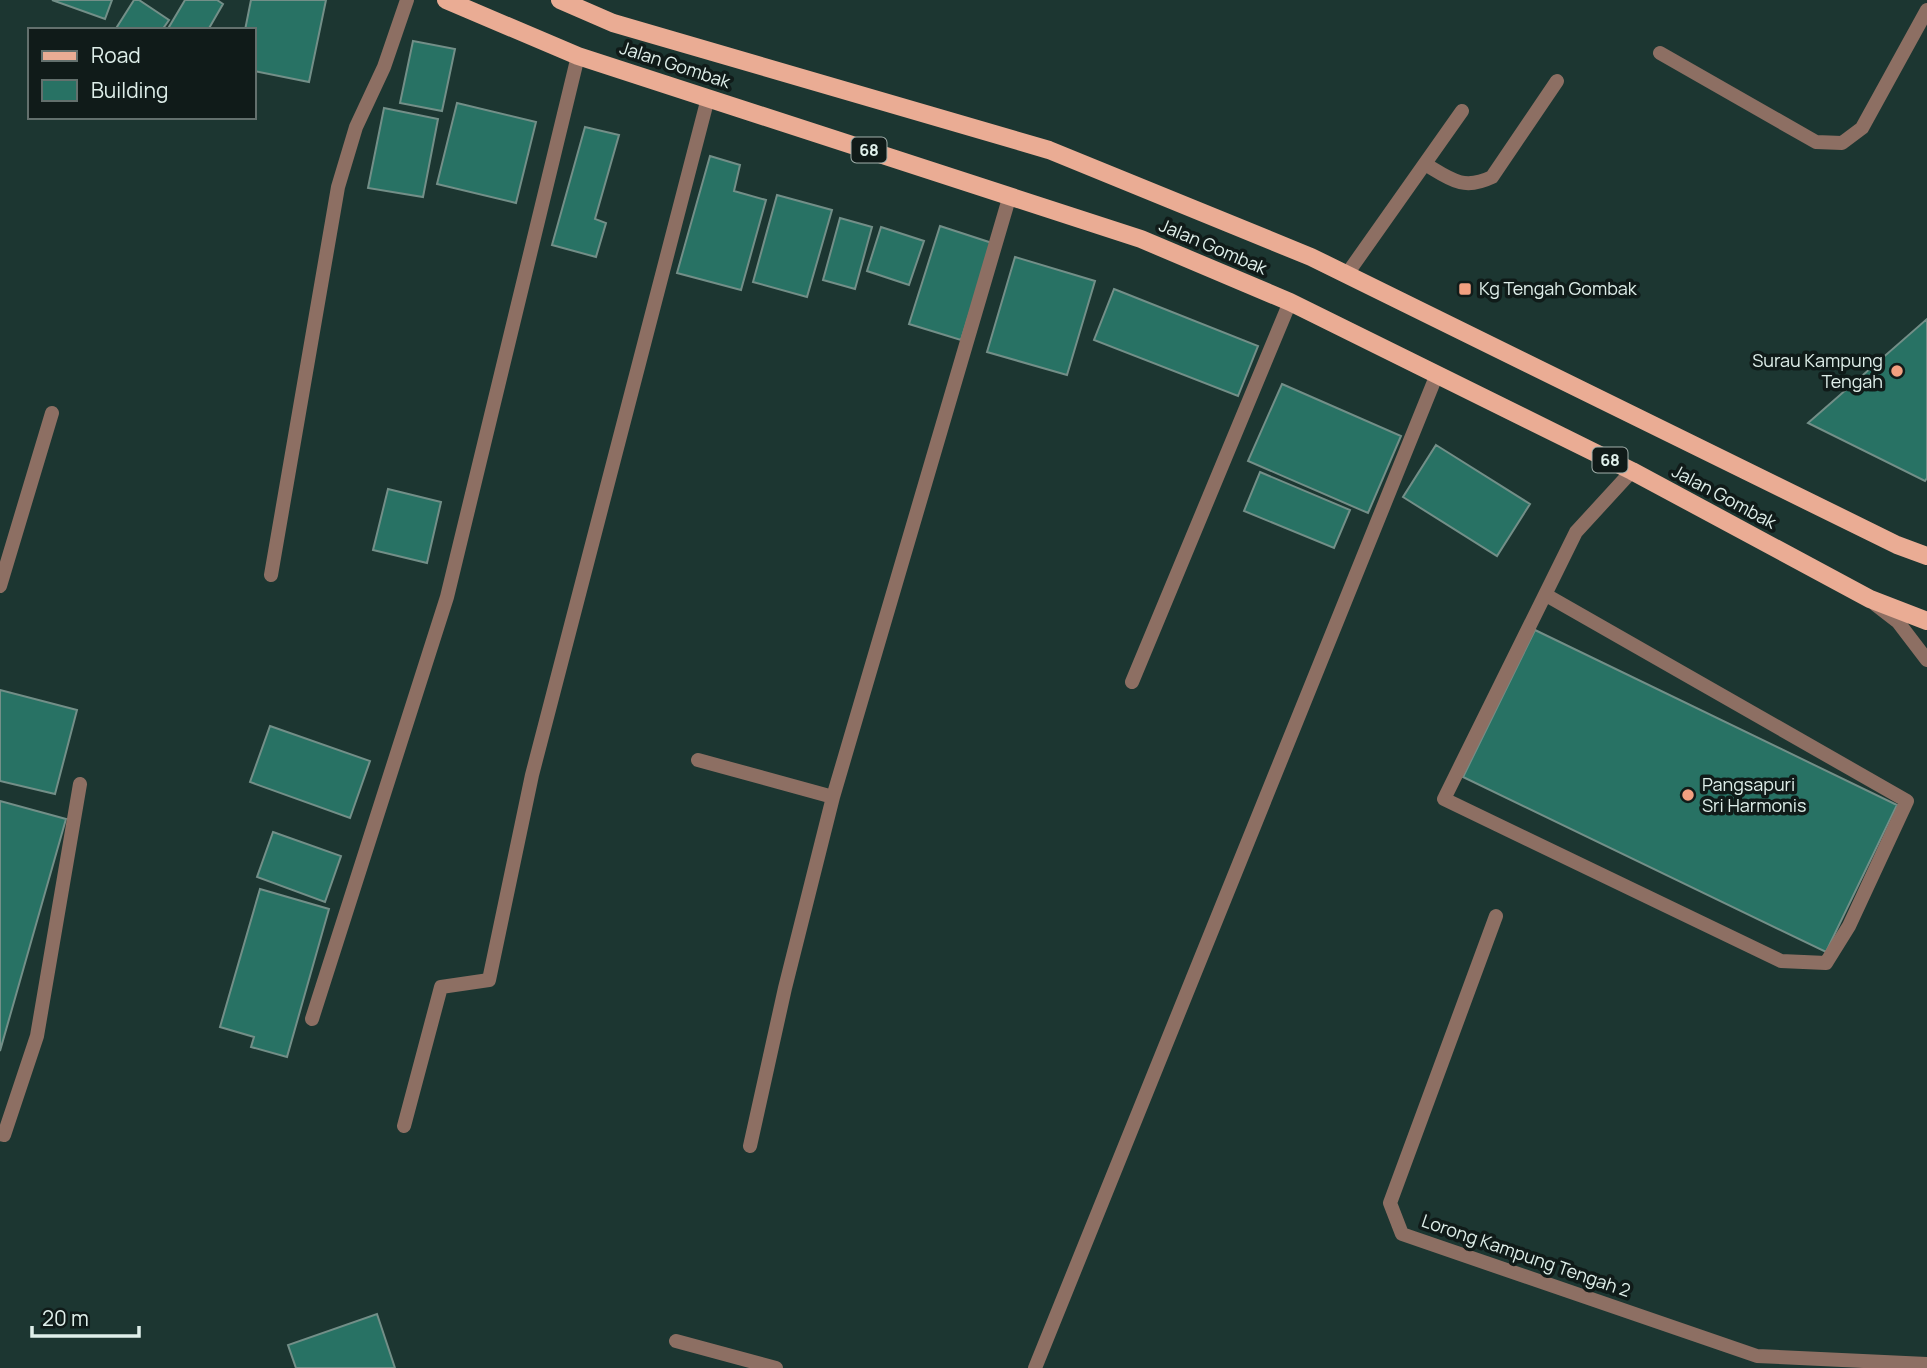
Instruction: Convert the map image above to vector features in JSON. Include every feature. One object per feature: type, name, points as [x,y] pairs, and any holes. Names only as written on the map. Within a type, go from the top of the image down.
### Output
[{"type":"main road","name":"Jalan Gombak","points":[[446,0],[578,56],[1141,239],[1290,302],[1632,471],[1870,599],[1927,621]]},
{"type":"main road","name":"Jalan Gombak","points":[[567,1],[613,23],[1049,150],[1311,257],[1897,545],[1927,556]]},
{"type":"street","points":[[271,575],[338,187],[356,127],[384,66],[407,0]]},
{"type":"street","points":[[1660,53],[1816,142],[1842,143],[1862,128],[1927,10]]},
{"type":"street","points":[[312,1019],[447,597],[578,56]]},
{"type":"street","points":[[1425,164],[1457,183],[1478,184],[1492,177],[1557,81]]},
{"type":"street","points":[[404,1126],[441,987],[489,980],[532,775],[708,98]]},
{"type":"street","points":[[1347,274],[1462,111]]},
{"type":"street","points":[[750,1146],[833,797],[1010,195]]},
{"type":"street","points":[[1132,682],[1290,302]]},
{"type":"street","points":[[1035,1368],[1437,374]]},
{"type":"street","points":[[0,586],[52,413]]},
{"type":"street","points":[[1546,596],[1907,801],[1849,926],[1826,963],[1781,961],[1444,799],[1576,533],[1632,471]]},
{"type":"street","points":[[1870,599],[1898,622],[1927,660]]},
{"type":"street","points":[[698,760],[833,797]]},
{"type":"street","points":[[0,1134],[4,1135],[37,1036],[80,784]]},
{"type":"street","name":"Lorong Kampung Tengah 2","points":[[1496,916],[1390,1203],[1402,1234],[1757,1356],[1927,1364]]},
{"type":"street","points":[[676,1341],[776,1368]]},
{"type":"building","points":[[52,0],[112,0],[105,19]]},
{"type":"building","points":[[134,0],[139,0],[169,20],[163,28],[116,28]]},
{"type":"building","points":[[185,0],[217,0],[223,4],[209,28],[169,27]]},
{"type":"building","points":[[251,0],[326,0],[309,82],[256,71],[256,28],[245,28]]},
{"type":"building","points":[[413,41],[455,49],[442,111],[400,103]]},
{"type":"building","points":[[457,103],[536,122],[516,203],[437,184]]},
{"type":"building","points":[[384,108],[438,119],[423,197],[368,188]]},
{"type":"building","points":[[585,127],[619,135],[595,219],[606,223],[596,257],[552,245]]},
{"type":"building","points":[[710,156],[740,165],[734,191],[766,200],[741,290],[677,273]]},
{"type":"building","points":[[777,195],[832,210],[807,297],[753,282]]},
{"type":"building","points":[[840,218],[872,227],[855,289],[823,280]]},
{"type":"building","points":[[940,226],[992,243],[961,340],[909,324]]},
{"type":"building","points":[[881,227],[924,241],[909,285],[867,271]]},
{"type":"building","points":[[1015,257],[1095,281],[1067,375],[987,352]]},
{"type":"building","points":[[1114,289],[1258,346],[1238,396],[1094,340]]},
{"type":"building","name":"Surau Kampung Tengah","points":[[1927,319],[1927,478],[1925,481],[1808,423]]},
{"type":"building","points":[[1282,384],[1401,436],[1368,513],[1248,461]]},
{"type":"building","points":[[1436,445],[1530,504],[1497,556],[1403,497]]},
{"type":"building","points":[[1260,472],[1350,510],[1334,548],[1244,511]]},
{"type":"building","points":[[388,489],[441,502],[427,563],[373,550]]},
{"type":"building","name":"Pangsapuri Sri Harmonis","points":[[1535,630],[1897,805],[1826,952],[1463,777]]},
{"type":"building","points":[[0,690],[77,710],[55,794],[0,781]]},
{"type":"building","points":[[270,726],[370,761],[350,818],[250,782]]},
{"type":"building","points":[[0,801],[66,819],[0,1051]]},
{"type":"building","points":[[273,832],[341,856],[325,902],[257,877]]},
{"type":"building","points":[[260,889],[329,909],[287,1057],[251,1047],[254,1037],[220,1027]]},
{"type":"building","points":[[377,1314],[395,1368],[296,1368],[288,1345]]},
{"type":"place","name":"Kg Tengah Gombak","points":[[1465,289]]},
{"type":"place","name":"Surau Kampung Tengah","points":[[1897,371]]},
{"type":"place","name":"Pangsapuri Sri Harmonis","points":[[1688,795]]}]
